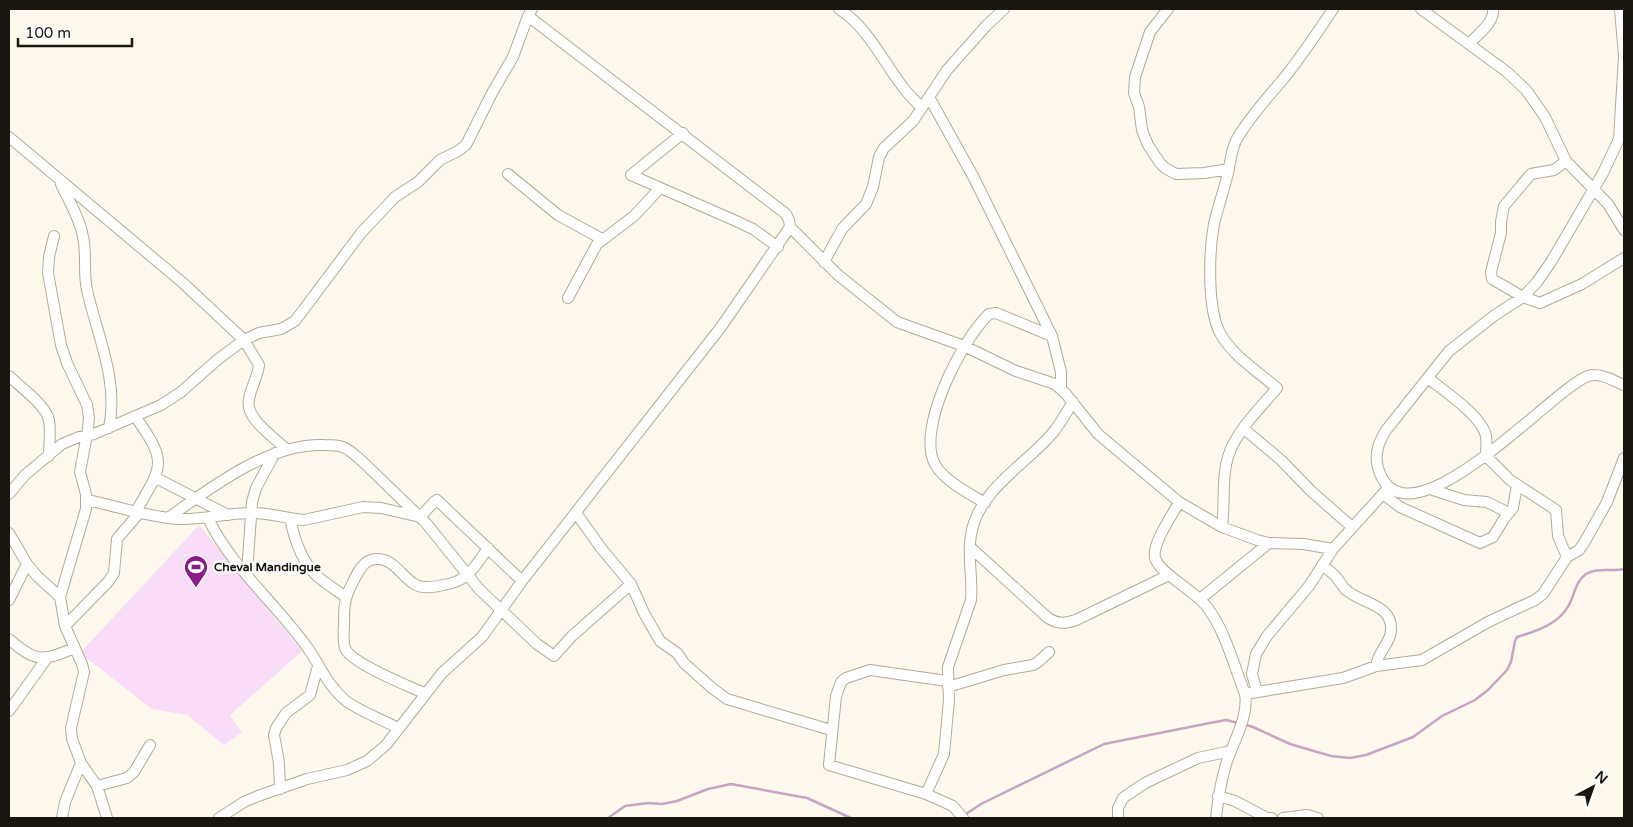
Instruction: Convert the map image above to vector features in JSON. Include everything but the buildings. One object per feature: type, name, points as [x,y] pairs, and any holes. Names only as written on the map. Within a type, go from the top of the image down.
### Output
[{"type":"street","points":[[839,9],[863,31],[906,92],[922,108]]},
{"type":"street","points":[[824,262],[842,229],[866,204],[873,186],[879,157],[884,148],[913,122],[947,70],[986,26],[1004,9]]},
{"type":"street","points":[[1168,9],[1150,32],[1135,77],[1134,94],[1140,112],[1142,130],[1160,163],[1176,174],[1204,173],[1229,169]]},
{"type":"street","points":[[1222,527],[1228,453],[1237,436],[1276,388],[1235,353],[1220,334],[1215,322],[1211,295],[1214,225],[1229,169],[1231,154],[1238,136],[1263,101],[1307,48],[1333,9]]},
{"type":"street","points":[[1421,9],[1470,43],[1507,72],[1532,98],[1545,117],[1566,161],[1608,204],[1624,230]]},
{"type":"street","points":[[1470,43],[1491,20],[1494,13],[1493,9]]},
{"type":"street","points":[[1517,485],[1515,504],[1493,537],[1480,543],[1400,507],[1386,491],[1379,472],[1376,460],[1380,439],[1449,351],[1495,315],[1523,297],[1552,262],[1622,141],[1624,56],[1620,9]]},
{"type":"street","points":[[9,494],[18,482],[68,441],[109,428],[170,400],[216,360],[244,340],[259,333],[281,329],[295,321],[361,233],[395,197],[418,182],[440,160],[466,145],[492,93],[513,58],[530,12],[786,214],[790,228],[824,262],[897,322],[964,346],[1016,371],[1047,381],[1061,389],[1098,434],[1179,502],[1222,527],[1269,543],[1303,544],[1333,549]]},
{"type":"street","points":[[929,97],[974,178],[1052,336],[1061,372],[1061,389]]},
{"type":"street","points":[[683,133],[631,175],[753,229],[778,247]]},
{"type":"street","points":[[9,136],[183,283],[244,340],[259,365],[248,401],[249,411],[254,419],[287,450]]},
{"type":"street","points":[[1566,161],[1554,170],[1530,174],[1504,206],[1501,233],[1491,277],[1496,282],[1523,297],[1535,302],[1544,302],[1582,284],[1624,258]]},
{"type":"street","points":[[508,174],[558,215],[602,239]]},
{"type":"street","points":[[60,181],[83,236],[86,287],[106,358],[111,388],[109,428]]},
{"type":"street","points":[[568,298],[593,250],[602,239],[634,216],[660,188]]},
{"type":"street","points":[[219,818],[244,802],[306,779],[347,770],[367,761],[386,745],[446,670],[482,636],[522,580],[721,327],[790,228]]},
{"type":"street","points":[[54,236],[49,257],[48,273],[61,345],[86,405],[89,417],[80,472],[87,500],[84,521],[60,597],[65,626],[84,672],[71,728],[72,739],[81,763],[97,786],[107,818]]},
{"type":"street","points":[[985,503],[941,473],[932,458],[932,426],[945,382],[964,346],[984,318],[992,313],[1052,336]]},
{"type":"street","points":[[1257,692],[1252,674],[1256,654],[1267,636],[1309,586],[1333,549],[1386,491],[1418,493],[1430,489],[1486,456],[1545,407],[1589,376],[1597,375],[1624,385]]},
{"type":"street","points":[[9,376],[47,413],[50,427],[49,456]]},
{"type":"street","points":[[1428,378],[1476,417],[1486,436],[1486,456],[1510,480],[1556,510],[1558,536],[1567,557]]},
{"type":"street","points":[[926,794],[944,754],[949,700],[948,667],[971,600],[970,547],[973,525],[985,503],[1014,470],[1051,435],[1073,402]]},
{"type":"street","points":[[65,626],[108,582],[114,573],[117,539],[138,511],[156,478],[158,462],[156,450],[151,439],[135,416]]},
{"type":"street","points":[[1244,429],[1281,460],[1311,491],[1352,527]]},
{"type":"street","points":[[168,518],[251,464],[275,453],[298,446],[316,444],[343,447],[357,456],[420,517],[467,575],[537,644],[554,656],[572,636],[631,584]]},
{"type":"street","points":[[247,574],[251,513],[256,488],[275,453]]},
{"type":"street","points":[[1245,694],[1343,678],[1376,666],[1422,660],[1488,622],[1535,600],[1543,594],[1567,557],[1579,550],[1584,543],[1607,502],[1624,458]]},
{"type":"street","points":[[156,478],[229,515]]},
{"type":"street","points":[[1430,489],[1464,500],[1487,502],[1509,513]]},
{"type":"street","points":[[87,500],[168,518],[208,518],[251,513],[274,514],[304,520],[350,509],[371,507],[420,517]]},
{"type":"street","points":[[420,517],[434,502],[440,502],[522,580]]},
{"type":"street","points":[[1179,502],[1160,536],[1155,550],[1158,565],[1207,606],[1216,622],[1247,703],[1218,796],[1216,818]]},
{"type":"street","points":[[576,513],[601,548],[631,584],[644,613],[660,641],[679,655],[684,663],[720,694],[727,699],[746,706],[831,730]]},
{"type":"street","points":[[208,518],[222,544],[308,648],[328,682],[346,701],[398,728]]},
{"type":"street","points":[[290,518],[298,547],[312,571],[346,597]]},
{"type":"street","points":[[9,533],[27,564],[60,597]]},
{"type":"street","points":[[1200,599],[1269,543]]},
{"type":"street","points":[[970,547],[1048,618],[1067,624],[1169,575]]},
{"type":"street","points":[[426,694],[378,672],[346,650],[344,604],[346,597],[368,561],[374,559],[382,560],[393,565],[416,585],[425,587],[448,585],[467,575],[488,548]]},
{"type":"street","points":[[9,600],[27,564]]},
{"type":"street","points":[[1322,565],[1336,577],[1345,589],[1389,616],[1391,632],[1377,657],[1376,666]]},
{"type":"street","points":[[9,639],[31,654],[47,658]]},
{"type":"street","points":[[9,711],[47,658],[74,648]]},
{"type":"street","points":[[963,818],[956,809],[926,794],[829,764],[831,730],[838,686],[846,678],[870,670],[948,684],[1033,665],[1049,652]]},
{"type":"street","points":[[280,789],[279,763],[274,735],[276,728],[286,713],[310,695],[318,666]]},
{"type":"street","points":[[97,786],[127,778],[134,772],[150,745]]},
{"type":"street","points":[[1118,818],[1118,808],[1123,798],[1145,783],[1192,760],[1210,754],[1231,751]]},
{"type":"street","points":[[62,818],[64,802],[81,763]]},
{"type":"street","points":[[1218,796],[1235,801],[1267,818],[1272,818]]},
{"type":"street","points":[[1283,818],[1306,816],[1318,818]]},
{"type":"shaded area","name":"Cheval Mandingue","points":[[199,525],[302,651],[230,715],[242,732],[224,745],[187,715],[152,709],[80,653]]},
{"type":"waterway","points":[[1243,724],[1290,744],[1331,756],[1350,758],[1366,755],[1413,737],[1442,716],[1475,700],[1488,690],[1507,670],[1511,662],[1517,637],[1547,626],[1565,612],[1582,577],[1590,572],[1600,570],[1624,569]]},
{"type":"waterway","points":[[963,816],[981,804],[1104,744],[1226,720],[1238,723]]},
{"type":"waterway","points":[[608,818],[625,806],[648,803],[662,804],[677,801],[708,789],[731,784],[807,798],[851,818]]},
{"type":"place","name":"Cheval Mandingue","points":[[196,588]]}]
